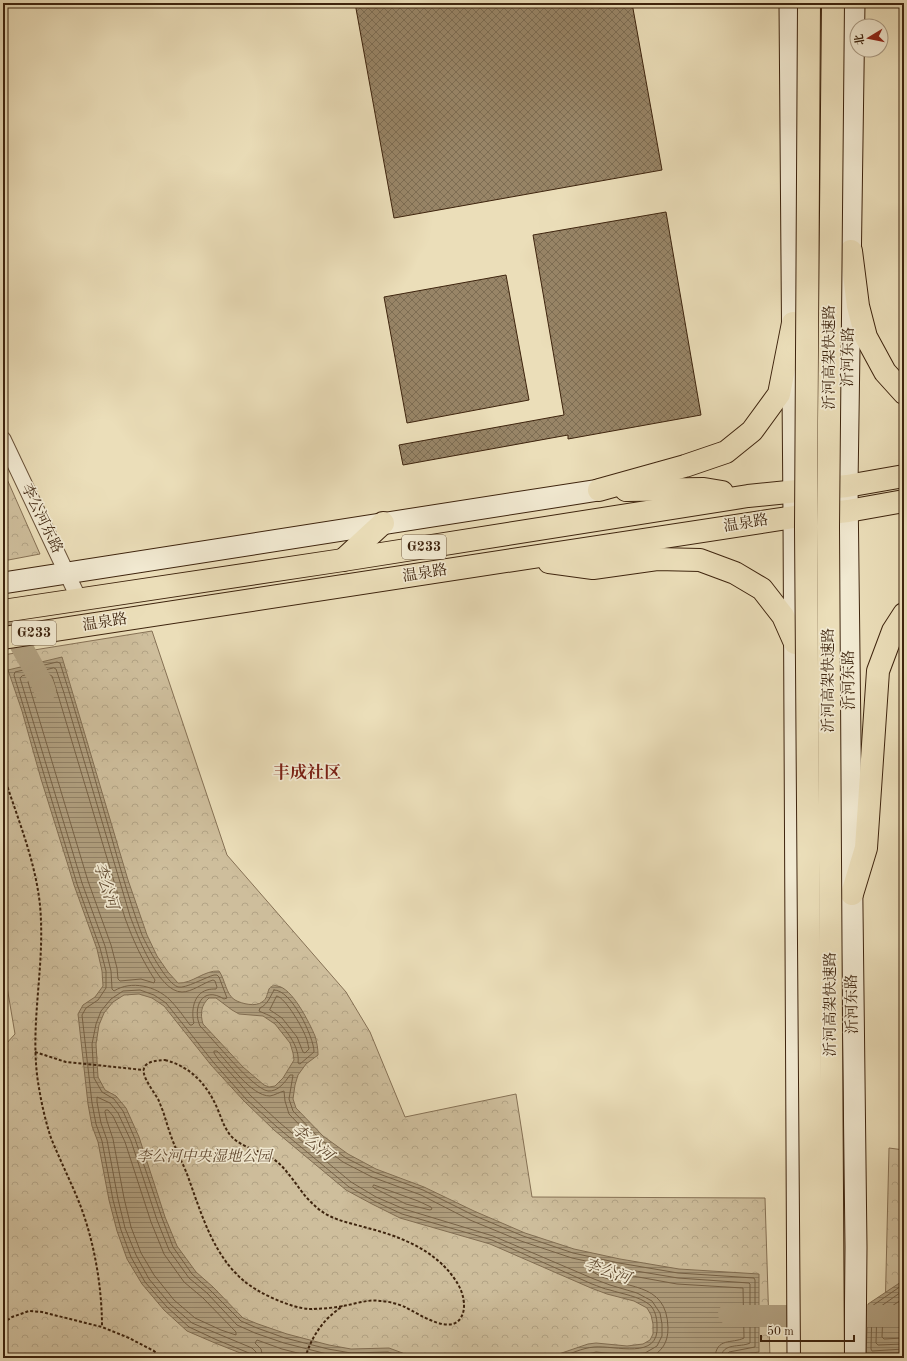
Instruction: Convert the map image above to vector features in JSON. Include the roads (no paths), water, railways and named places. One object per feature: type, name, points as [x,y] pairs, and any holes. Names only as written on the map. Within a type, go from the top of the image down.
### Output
[{"type":"highway","name":"沂河高架快速路","points":[[809,3],[806,528],[812,1358]]},
{"type":"highway","name":"沂河高架快速路","points":[[832,3],[828,535],[833,1358]]},
{"type":"highway","points":[[850,251],[858,306],[866,337],[885,372],[904,392]]},
{"type":"highway","points":[[599,490],[685,466],[726,452],[752,431],[778,394],[792,323]]},
{"type":"highway","name":"温泉路","points":[[3,611],[343,560],[748,496],[848,486],[904,476]]},
{"type":"highway","points":[[599,490],[704,489],[748,496]]},
{"type":"highway","name":"温泉路","points":[[3,638],[700,531],[794,517],[848,511],[904,501]]},
{"type":"highway","points":[[343,560],[383,523]]},
{"type":"highway","points":[[657,559],[700,531]]},
{"type":"highway","points":[[524,558],[593,568],[657,559],[700,560],[735,573],[762,589],[784,616],[795,643]]},
{"type":"highway","points":[[852,894],[866,848],[878,671],[894,631],[904,614]]},
{"type":"main road","points":[[790,3],[795,643],[798,1358]]},
{"type":"main road","name":"沂河东路","points":[[854,3],[848,511],[852,894],[862,1243],[855,1358]]},
{"type":"main road","points":[[3,583],[599,490]]},
{"type":"main road","points":[[850,661],[874,737]]},
{"type":"main road","points":[[866,848],[862,1243],[869,1358]]},
{"type":"street","name":"李公河东路","points":[[3,439],[79,599]]},
{"type":"water","points":[[62,657],[128,880],[147,935],[157,956],[168,972],[178,983],[183,983],[214,971],[219,971],[232,998],[245,1004],[259,1004],[264,1001],[270,988],[277,986],[283,988],[289,993],[300,1007],[315,1036],[318,1055],[306,1064],[298,1075],[293,1099],[296,1108],[323,1136],[348,1154],[376,1169],[424,1187],[525,1233],[574,1249],[620,1259],[679,1269],[759,1274],[759,1352],[717,1358],[547,1358],[588,1344],[596,1343],[627,1346],[643,1344],[650,1340],[653,1334],[651,1315],[647,1308],[634,1301],[591,1288],[490,1244],[400,1218],[346,1190],[274,1130],[244,1101],[211,1065],[164,1006],[152,998],[139,994],[124,995],[113,1002],[104,1013],[99,1025],[96,1044],[98,1077],[105,1090],[116,1096],[126,1108],[139,1137],[165,1217],[177,1246],[196,1272],[243,1318],[258,1324],[287,1334],[329,1345],[351,1349],[389,1348],[416,1358],[253,1358],[187,1331],[164,1310],[142,1284],[127,1259],[117,1231],[109,1200],[98,1142],[92,1126],[88,1104],[78,1014],[83,1005],[95,997],[103,986],[102,971],[97,949],[74,885],[41,779],[22,711],[8,670]],"holes":[[[209,998],[216,998],[239,1014],[263,1016],[275,1024],[290,1043],[294,1060],[283,1078],[275,1086],[269,1087],[264,1085],[243,1067],[203,1024],[201,1013],[204,1004]]]},
{"type":"water","points":[[904,1280],[904,1352],[866,1355],[868,1304]]},
{"type":"waterway","name":"李公河","points":[[3,613],[45,691]]},
{"type":"waterway","name":"李公河","points":[[729,1314],[736,1316],[904,1316]]},
{"type":"district","name":"丰成社区","points":[[307,773]]},
{"type":"park label","name":"李公河中央湿地公园","points":[[204,1157]]}]
